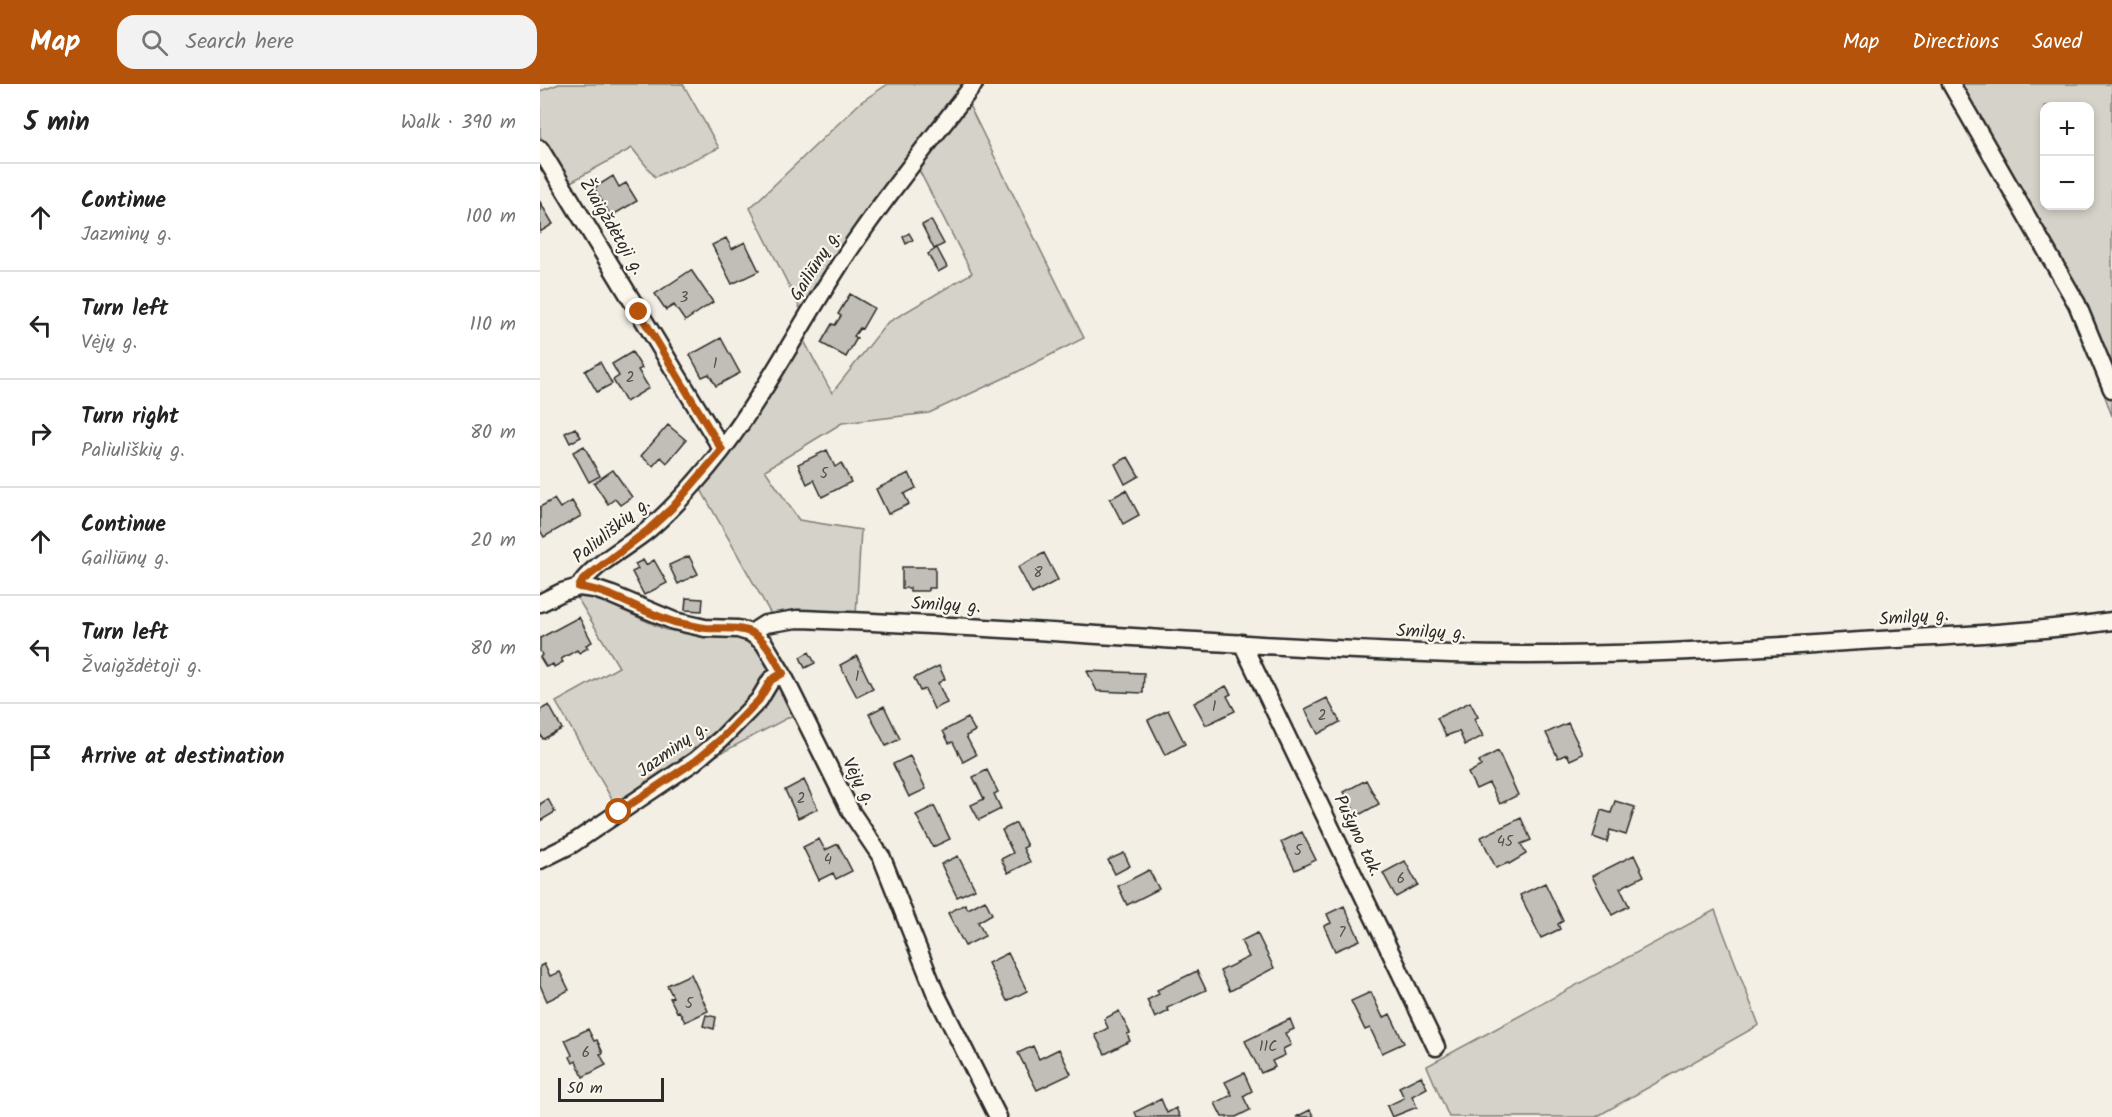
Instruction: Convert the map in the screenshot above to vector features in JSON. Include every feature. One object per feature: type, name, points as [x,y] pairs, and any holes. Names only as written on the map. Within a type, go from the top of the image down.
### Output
[{"type":"street","name":"Gailiūnų g.","points":[[700,476],[722,450],[764,388],[859,236],[974,84]]},
{"type":"street","points":[[1952,84],[2072,295],[2091,335],[2112,389]]},
{"type":"street","name":"Žvaigždėtoji g.","points":[[540,148],[722,450]]},
{"type":"street","name":"Paliuliškių g.","points":[[540,603],[562,592],[579,587],[583,580],[647,531],[672,508],[700,476]]},
{"type":"street","points":[[579,587],[612,595],[674,621],[705,628],[738,629],[751,633]]},
{"type":"street","name":"Smilgų g.","points":[[751,633],[765,624],[797,619],[1242,643],[1544,656],[1653,654],[2060,628],[2112,621]]},
{"type":"street","name":"Vėjų g.","points":[[751,633],[764,643],[783,673],[851,812],[882,858],[935,992],[998,1117]]},
{"type":"street","name":"Pušyno tak.","points":[[1242,643],[1436,1047]]},
{"type":"street","name":"Jazminų g.","points":[[540,860],[572,844],[695,761],[721,739],[759,700],[771,680],[783,673]]},
{"type":"shaded area","points":[[559,84],[683,84],[719,148],[655,177],[632,148],[569,183],[540,136],[540,91]]},
{"type":"shaded area","points":[[888,84],[967,84],[803,314],[750,208],[861,102]]},
{"type":"shaded area","points":[[1941,84],[2112,84],[2112,416],[2077,318]]},
{"type":"shaded area","points":[[968,103],[1084,338],[929,413],[842,423],[765,470],[799,520],[861,530],[856,616],[772,616],[699,486],[803,339],[832,393],[887,323],[972,273],[919,170]]},
{"type":"shaded area","points":[[582,592],[666,630],[750,639],[767,655],[797,713],[617,808],[556,702],[619,667],[575,594]]},
{"type":"shaded area","points":[[1715,910],[1759,1025],[1596,1117],[1449,1117],[1427,1066]]},
{"type":"building","points":[[613,176],[619,187],[626,183],[637,201],[611,216],[594,188]]},
{"type":"building","points":[[540,202],[553,224],[540,232]]},
{"type":"building","points":[[931,220],[944,244],[934,249],[922,225]]},
{"type":"building","points":[[909,233],[913,240],[906,244],[903,237]]},
{"type":"building","points":[[726,238],[732,249],[745,242],[759,271],[732,284],[712,245]]},
{"type":"building","points":[[937,248],[947,267],[938,272],[928,254]]},
{"type":"building","points":[[691,270],[713,302],[685,321],[674,305],[666,310],[655,294]]},
{"type":"building","points":[[850,294],[874,308],[862,329],[860,328],[854,336],[857,338],[846,357],[821,343],[832,324],[835,325],[841,316],[838,314]]},
{"type":"building","points":[[721,338],[740,373],[716,386],[709,374],[702,377],[690,355]]},
{"type":"building","points":[[632,352],[642,368],[638,370],[649,388],[626,402],[613,380],[619,376],[612,364]]},
{"type":"building","points":[[600,362],[612,384],[597,392],[585,371]]},
{"type":"building","points":[[668,425],[686,440],[667,463],[661,457],[653,466],[641,456]]},
{"type":"building","points":[[575,428],[581,437],[570,443],[565,433]]},
{"type":"building","points":[[584,446],[600,476],[589,482],[573,452]]},
{"type":"building","points":[[827,450],[835,467],[841,463],[851,482],[822,497],[814,480],[807,484],[798,464]]},
{"type":"building","points":[[1128,457],[1139,476],[1125,484],[1115,464]]},
{"type":"building","points":[[613,470],[632,497],[620,505],[615,499],[608,504],[594,483]]},
{"type":"building","points":[[909,473],[916,488],[904,494],[909,504],[888,514],[876,489]]},
{"type":"building","points":[[1126,490],[1139,515],[1123,524],[1110,499]]},
{"type":"building","points":[[554,499],[560,508],[572,501],[581,516],[544,537],[540,530],[540,507]]},
{"type":"building","points":[[1044,553],[1058,580],[1032,594],[1018,567]]},
{"type":"building","points":[[689,556],[698,574],[678,584],[669,565]]},
{"type":"building","points":[[643,560],[646,565],[654,560],[667,583],[644,595],[632,572],[638,569],[635,564]]},
{"type":"building","points":[[902,567],[935,567],[935,588],[928,588],[928,591],[910,591],[910,588],[902,588]]},
{"type":"building","points":[[686,598],[703,599],[702,611],[685,610]]},
{"type":"building","points":[[579,617],[592,642],[586,645],[588,648],[579,653],[577,650],[561,659],[563,662],[554,667],[553,664],[546,667],[540,657],[542,655],[540,638]]},
{"type":"building","points":[[809,652],[815,663],[805,668],[800,657]]},
{"type":"building","points":[[857,656],[873,689],[857,697],[840,665]]},
{"type":"building","points":[[939,666],[945,679],[938,683],[947,703],[934,709],[925,689],[920,691],[914,678]]},
{"type":"building","points":[[1087,671],[1144,673],[1143,693],[1097,691]]},
{"type":"building","points":[[1226,686],[1231,694],[1227,696],[1235,711],[1206,725],[1194,703]]},
{"type":"building","points":[[1327,698],[1340,722],[1318,734],[1305,709]]},
{"type":"building","points":[[1470,702],[1478,717],[1474,719],[1483,736],[1465,745],[1459,731],[1446,736],[1437,718]]},
{"type":"building","points":[[549,705],[562,729],[543,739],[540,734],[540,710]]},
{"type":"building","points":[[884,706],[900,739],[886,746],[869,714]]},
{"type":"building","points":[[1168,710],[1185,744],[1165,755],[1148,720]]},
{"type":"building","points":[[968,718],[975,731],[966,736],[976,755],[963,762],[953,742],[949,743],[943,731]]},
{"type":"building","points":[[1568,723],[1583,754],[1570,760],[1567,754],[1558,758],[1546,733]]},
{"type":"building","points":[[1498,751],[1518,795],[1500,804],[1489,783],[1476,789],[1468,773],[1481,766],[1479,761]]},
{"type":"building","points":[[910,756],[926,789],[909,797],[893,764]]},
{"type":"building","points":[[987,770],[998,792],[994,794],[1001,809],[979,820],[971,805],[984,799],[973,777]]},
{"type":"building","points":[[804,780],[818,809],[798,818],[785,790]]},
{"type":"building","points":[[1366,780],[1379,804],[1357,816],[1344,792]]},
{"type":"building","points":[[548,799],[555,812],[540,821],[540,804]]},
{"type":"building","points":[[1615,801],[1635,807],[1626,835],[1610,830],[1607,842],[1593,837],[1601,810],[1611,813]]},
{"type":"building","points":[[934,806],[950,839],[933,847],[916,815]]},
{"type":"building","points":[[1521,818],[1531,840],[1521,844],[1526,854],[1509,864],[1496,868],[1481,837]]},
{"type":"building","points":[[1016,823],[1027,846],[1023,848],[1030,862],[1008,873],[1001,859],[1013,853],[1002,830]]},
{"type":"building","points":[[1302,832],[1316,860],[1295,870],[1281,842]]},
{"type":"building","points":[[819,839],[825,850],[838,844],[852,871],[836,879],[833,873],[819,880],[803,847]]},
{"type":"building","points":[[1124,853],[1130,866],[1115,874],[1108,860]]},
{"type":"building","points":[[1634,855],[1644,876],[1620,888],[1629,906],[1612,915],[1592,876]]},
{"type":"building","points":[[958,856],[975,889],[957,897],[941,864]]},
{"type":"building","points":[[1405,861],[1418,885],[1396,897],[1383,873]]},
{"type":"building","points":[[1149,870],[1159,889],[1127,905],[1118,886]]},
{"type":"building","points":[[1545,883],[1563,921],[1558,924],[1560,929],[1541,938],[1520,895]]},
{"type":"building","points":[[985,900],[992,914],[978,922],[985,936],[965,946],[948,913],[965,904],[968,909]]},
{"type":"building","points":[[1344,906],[1360,940],[1335,951],[1324,926],[1331,923],[1327,914]]},
{"type":"building","points":[[1257,933],[1274,968],[1230,991],[1220,971],[1249,957],[1241,941]]},
{"type":"building","points":[[1008,953],[1027,991],[1007,1001],[988,963]]},
{"type":"building","points":[[544,964],[550,976],[560,972],[569,990],[547,1001],[540,985],[540,966]]},
{"type":"building","points":[[1197,971],[1206,990],[1167,1008],[1169,1011],[1155,1018],[1147,1000],[1159,994],[1157,990]]},
{"type":"building","points":[[691,974],[708,1011],[685,1022],[670,998],[673,997],[667,985]]},
{"type":"building","points":[[1371,992],[1383,1018],[1390,1014],[1404,1043],[1382,1053],[1370,1028],[1365,1030],[1351,1001]]},
{"type":"building","points":[[1119,1011],[1130,1033],[1127,1034],[1130,1041],[1105,1054],[1095,1035],[1108,1028],[1104,1019]]},
{"type":"building","points":[[706,1015],[716,1017],[714,1029],[703,1026]]},
{"type":"building","points":[[1290,1019],[1294,1029],[1285,1033],[1291,1045],[1283,1049],[1285,1055],[1272,1061],[1275,1067],[1261,1073],[1245,1041]]},
{"type":"building","points":[[588,1029],[594,1041],[597,1040],[603,1053],[600,1054],[606,1065],[583,1077],[576,1061],[573,1063],[570,1057],[572,1055],[565,1040]]},
{"type":"building","points":[[1033,1046],[1039,1059],[1059,1049],[1071,1074],[1037,1090],[1018,1053]]},
{"type":"building","points":[[1244,1073],[1252,1091],[1243,1096],[1250,1110],[1236,1117],[1222,1117],[1215,1103],[1232,1095],[1225,1082]]},
{"type":"building","points":[[1421,1076],[1427,1088],[1412,1096],[1417,1107],[1392,1117],[1387,1106],[1404,1098],[1399,1087]]},
{"type":"building","points":[[1161,1099],[1167,1113],[1176,1108],[1180,1117],[1137,1117],[1135,1112]]},
{"type":"building","points":[[1310,1110],[1314,1117],[1296,1117]]},
{"type":"route","points":[[619,812],[695,761],[721,739],[759,700],[771,680],[783,673],[764,643],[751,633],[738,629],[705,628],[674,621],[612,595],[579,587],[592,572],[647,531],[672,508],[722,450],[639,312]]}]
